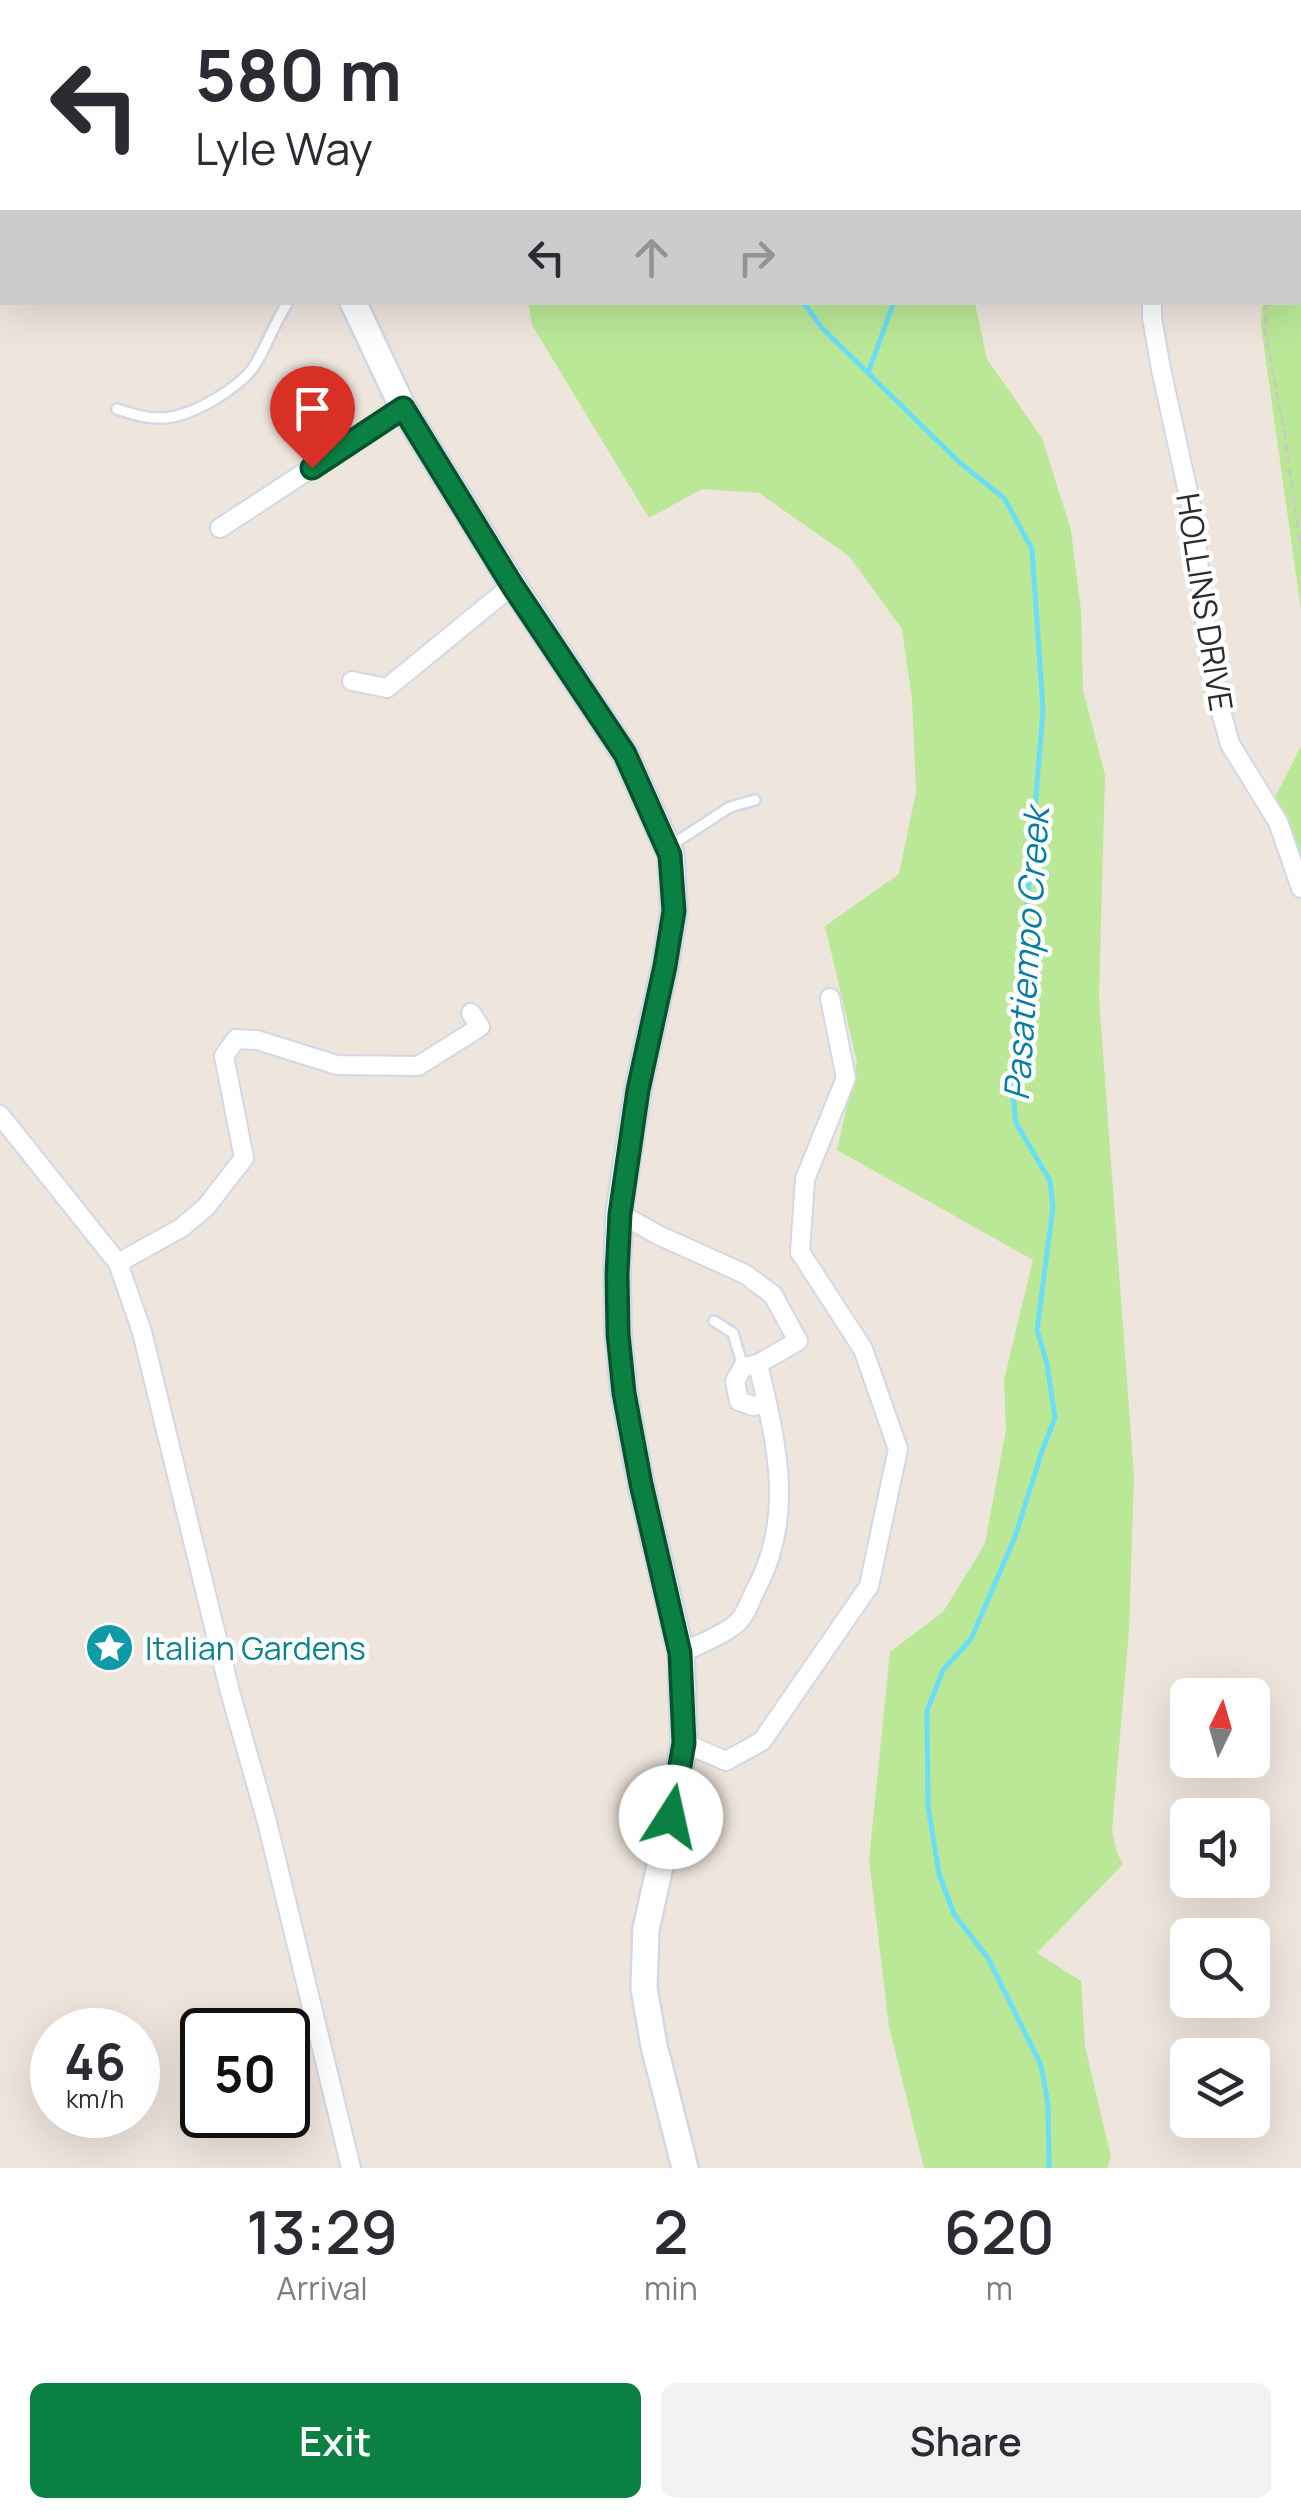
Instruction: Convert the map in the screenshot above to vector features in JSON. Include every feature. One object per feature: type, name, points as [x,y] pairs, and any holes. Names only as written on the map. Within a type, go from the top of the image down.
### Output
[{"type":"main road","points":[[353,305],[403,408],[512,585],[625,754],[670,855],[674,911],[638,1090],[620,1214],[618,1334],[624,1393],[641,1484],[680,1653],[684,1743],[646,1929],[644,1988],[654,2046],[686,2168]]},
{"type":"street","name":"HOLLINS DRIVE","points":[[1152,305],[1160,369],[1193,515],[1211,676],[1230,744],[1278,822],[1301,888]]},
{"type":"street","points":[[220,528],[403,408]]},
{"type":"street","points":[[352,681],[387,688],[512,585]]},
{"type":"street","points":[[684,1743],[726,1760],[762,1742],[869,1586],[898,1449],[864,1348],[800,1252],[805,1179],[846,1078],[830,998]]},
{"type":"street","points":[[118,1263],[181,1228],[206,1207],[244,1158],[224,1056],[236,1039],[257,1040],[337,1065],[418,1066],[480,1027],[470,1013]]},
{"type":"street","points":[[0,1115],[118,1263],[142,1332],[351,2168]]},
{"type":"street","points":[[620,1214],[745,1274],[773,1295],[798,1342],[751,1365],[735,1381],[738,1401],[753,1406],[766,1403]]},
{"type":"street","points":[[680,1653],[738,1622],[769,1566],[778,1530],[779,1472],[766,1403],[751,1365]]},
{"type":"lane","points":[[117,409],[145,418],[176,416],[228,390],[254,367],[286,305]]},
{"type":"lane","points":[[667,848],[730,807],[756,800]]},
{"type":"lane","points":[[714,1320],[733,1334],[751,1365]]},
{"type":"path","points":[[1266,305],[1265,331],[1301,548]]},
{"type":"green space","points":[[528,305],[975,305],[987,359],[1042,438],[1071,530],[1081,610],[1083,690],[1105,775],[1099,998],[1134,1477],[1129,1630],[1112,1830],[1123,1864],[1037,1953],[1081,1981],[1085,2046],[1111,2157],[1107,2168],[924,2168],[889,2026],[869,1860],[890,1652],[943,1612],[985,1544],[1006,1429],[1004,1380],[1033,1260],[837,1150],[857,1062],[825,926],[899,874],[916,792],[912,700],[902,629],[849,556],[759,493],[702,489],[649,518],[532,325]]},
{"type":"green space","points":[[1262,305],[1301,305],[1301,610],[1261,326]]},
{"type":"green space","points":[[1301,746],[1301,875],[1269,809]]},
{"type":"waterway","name":"Pasatiempo Creek","points":[[805,305],[822,328],[959,462],[1004,498],[1032,549],[1043,710],[1012,1088],[1016,1123],[1050,1181],[1053,1208],[1037,1330],[1055,1418],[1015,1537],[971,1639],[943,1670],[927,1711],[928,1806],[939,1874],[954,1914],[988,1958],[1041,2065],[1048,2104],[1049,2168]]},
{"type":"waterway","points":[[869,370],[893,305]]},
{"type":"place","name":"Italian Gardens","points":[[110,1648]]},
{"type":"route","points":[[312,468],[403,408],[512,585],[625,754],[670,855],[674,911],[638,1090],[620,1214],[617,1274],[624,1393],[680,1653],[684,1743],[671,1817]]}]
